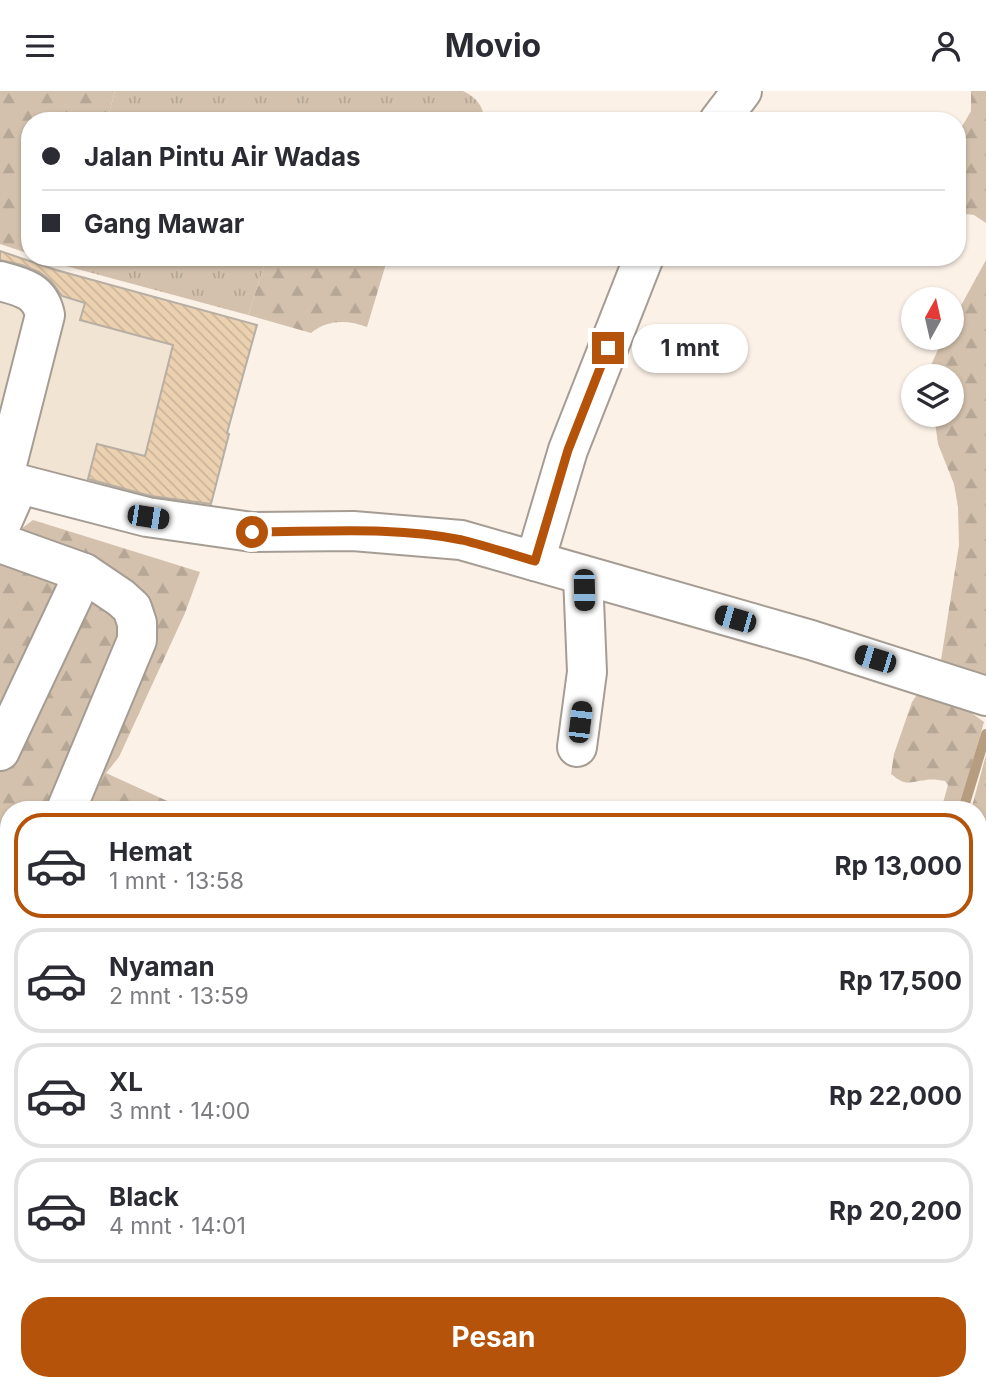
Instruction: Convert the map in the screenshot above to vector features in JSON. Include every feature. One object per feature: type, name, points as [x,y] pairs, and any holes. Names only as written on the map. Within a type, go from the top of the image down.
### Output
[{"type":"main road","points":[[726,112],[742,91]]},
{"type":"main road","points":[[535,561],[568,450],[640,266]]},
{"type":"main road","points":[[0,281],[32,292],[42,301],[45,316],[7,481],[0,527]]},
{"type":"main road","points":[[7,481],[148,517],[252,532],[353,531],[461,540],[811,640],[981,694]]},
{"type":"main road","points":[[0,543],[85,573],[132,608],[137,640],[70,801]]},
{"type":"main road","points":[[0,751],[85,573]]},
{"type":"main road","points":[[577,747],[587,672],[583,576]]},
{"type":"shaded area","points":[[0,251],[21,257],[21,266],[49,266],[257,325],[228,429],[209,512],[0,465]]},
{"type":"green space","points":[[0,91],[115,91],[109,112],[21,112],[21,251],[0,244]]},
{"type":"green space","points":[[115,91],[463,91],[472,96],[483,112],[109,112]]},
{"type":"green space","points":[[971,91],[986,91],[986,223],[974,215],[966,214],[966,120],[971,111]]},
{"type":"green space","points":[[986,260],[986,677],[941,660],[959,545],[958,507],[954,484],[938,444],[936,427],[964,427],[964,364],[932,364],[938,350],[964,350],[964,300]]},
{"type":"green space","points":[[66,266],[264,266],[248,315]]},
{"type":"green space","points":[[264,266],[385,266],[367,327],[338,322],[324,325],[311,333],[248,315]]},
{"type":"green space","points":[[33,520],[200,572],[185,613],[119,757],[106,773],[167,801],[79,801],[148,618],[13,535]]},
{"type":"green space","points":[[0,555],[73,576],[0,730]]},
{"type":"green space","points":[[86,585],[125,611],[132,639],[64,801],[0,801],[0,766]]},
{"type":"green space","points":[[925,693],[955,701],[984,722],[962,801],[944,801],[948,785],[945,781],[908,783],[891,774],[894,754],[916,696]]},
{"type":"green space","points":[[986,755],[986,801],[973,801]]},
{"type":"building","points":[[0,251],[21,258],[21,265],[0,260]]},
{"type":"building","points":[[24,266],[44,266],[257,325],[227,433],[229,434],[211,504],[151,496],[88,479],[97,444],[145,456],[173,345],[80,320],[85,303],[62,296],[51,281]]},
{"type":"waterway","points":[[966,801],[986,734]]},
{"type":"route","points":[[252,532],[401,533],[461,540],[535,561],[568,450],[608,348]]}]
